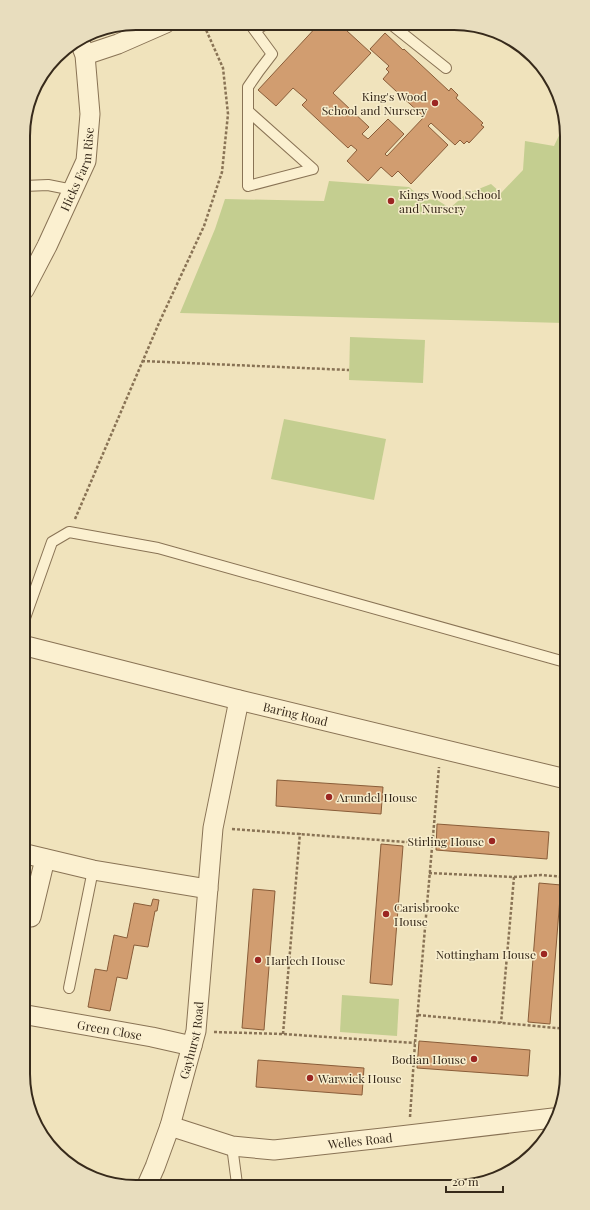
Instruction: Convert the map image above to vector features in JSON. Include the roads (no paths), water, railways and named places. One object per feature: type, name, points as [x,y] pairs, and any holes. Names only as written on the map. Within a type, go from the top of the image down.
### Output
[{"type":"street","points":[[82,48],[118,44],[150,30]]},
{"type":"street","name":"Hicks Farm Rise","points":[[30,279],[47,246],[86,161],[90,114],[82,48]]},
{"type":"street","name":"Baring Road","points":[[30,647],[239,700],[560,778]]},
{"type":"street","name":"Gayhurst Road","points":[[150,1180],[170,1126],[196,1032],[213,828],[239,700]]},
{"type":"street","points":[[30,855],[93,870],[208,889]]},
{"type":"street","points":[[31,917],[45,859]]},
{"type":"street","name":"Green Close","points":[[30,1016],[192,1046]]},
{"type":"street","name":"Welles Road","points":[[170,1126],[232,1146],[274,1150],[550,1118]]},
{"type":"lane","points":[[248,111],[313,169],[248,186],[248,111],[248,87],[272,54],[254,30]]},
{"type":"lane","points":[[398,30],[446,68]]},
{"type":"lane","points":[[30,186],[48,186],[72,190]]},
{"type":"lane","points":[[30,604],[52,542],[69,532],[158,548],[560,661]]},
{"type":"lane","points":[[69,988],[93,870]]},
{"type":"lane","points":[[232,1146],[236,1180]]},
{"type":"place","name":"King's Wood School and Nursery","points":[[435,103]]},
{"type":"place","name":"Kings Wood School and Nursery","points":[[391,201]]},
{"type":"place","name":"Arundel House","points":[[329,797]]},
{"type":"place","name":"Stirling House","points":[[492,841]]},
{"type":"place","name":"Carisbrooke House","points":[[386,914]]},
{"type":"place","name":"Nottingham House","points":[[544,954]]},
{"type":"place","name":"Harlech House","points":[[258,960]]},
{"type":"place","name":"Bodian House","points":[[474,1059]]},
{"type":"place","name":"Warwick House","points":[[310,1078]]}]
